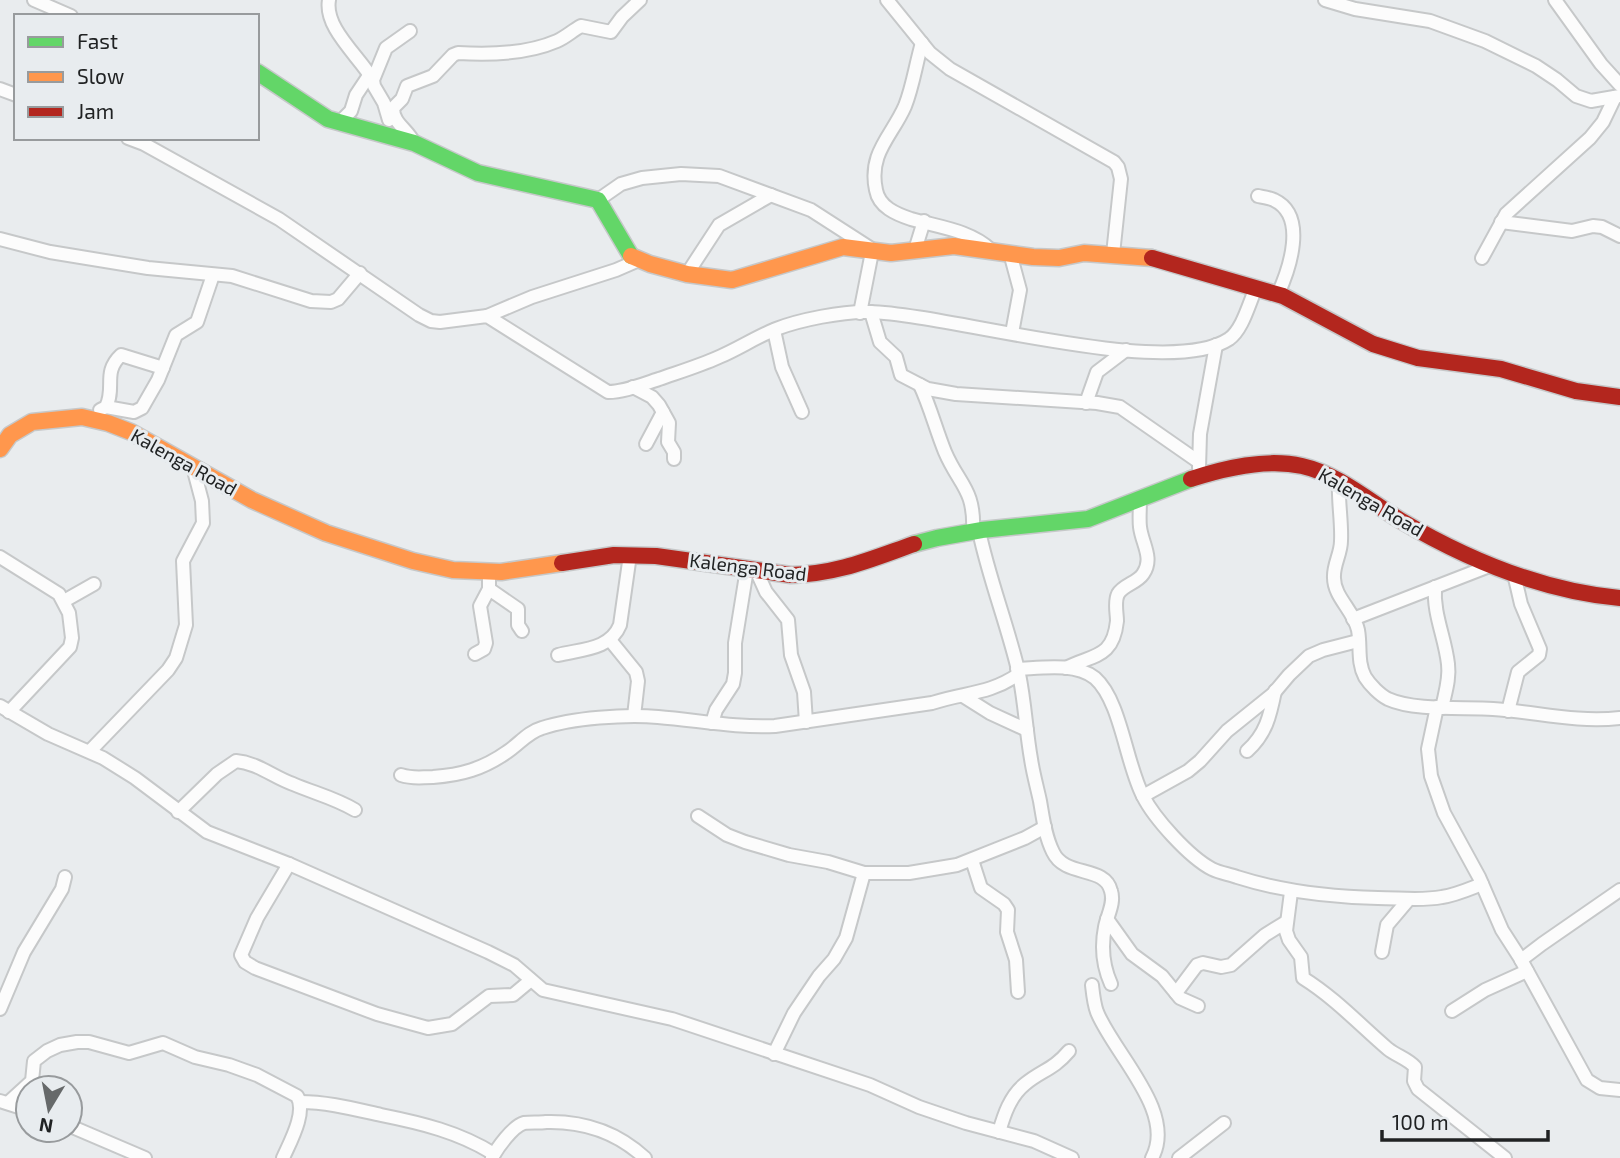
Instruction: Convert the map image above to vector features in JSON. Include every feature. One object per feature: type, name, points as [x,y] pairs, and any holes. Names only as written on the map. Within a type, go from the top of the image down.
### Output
[{"type":"main road","points":[[259,73],[321,116],[339,123],[414,143],[478,173],[598,200],[626,251],[639,260],[687,274],[732,280],[843,247],[874,252],[954,246],[1046,258],[1084,253],[1147,257],[1278,294],[1321,314],[1373,344],[1407,354],[1501,369],[1576,391],[1620,397]]},
{"type":"main road","name":"Kalenga Road","points":[[0,449],[10,435],[32,422],[82,417],[131,432],[252,500],[326,533],[413,561],[453,570],[500,572],[630,555],[656,556],[791,575],[828,573],[851,569],[929,540],[976,531],[1060,524],[1094,518],[1140,500],[1199,469],[1293,464],[1318,470],[1412,527],[1492,565],[1543,585],[1620,598]]},
{"type":"street","points":[[34,0],[66,14]]},
{"type":"street","points":[[329,0],[328,13],[334,28],[372,77],[384,103],[390,136]]},
{"type":"street","points":[[414,143],[408,132],[394,118],[393,108],[411,83],[433,76],[453,55],[496,54],[540,47],[561,40],[581,26],[611,32],[640,0]]},
{"type":"street","points":[[887,0],[930,53],[950,69],[1114,162],[1121,179],[1113,254]]},
{"type":"street","points":[[1325,0],[1355,9],[1430,21],[1518,55],[1576,96],[1591,101],[1617,97]]},
{"type":"street","points":[[1555,0],[1601,64],[1620,85]]},
{"type":"street","points":[[339,123],[352,111],[356,95],[372,77],[386,48],[410,31]]},
{"type":"street","points":[[922,43],[904,108],[884,141],[873,170],[877,195],[884,206],[899,214],[978,240],[991,250]]},
{"type":"street","points":[[1482,258],[1501,222],[1559,164],[1590,138],[1617,97]]},
{"type":"street","points":[[133,140],[279,219],[431,321],[487,316],[532,297],[639,260]]},
{"type":"street","points":[[598,200],[621,184],[651,176],[681,174],[719,176],[811,211],[874,252],[865,313],[880,342],[896,357],[901,375],[932,390],[956,394],[1086,402],[1120,407],[1199,469]]},
{"type":"street","points":[[687,274],[719,225],[771,195]]},
{"type":"street","points":[[1258,195],[1276,201],[1286,210],[1294,237],[1293,252],[1278,294]]},
{"type":"street","points":[[915,250],[923,222]]},
{"type":"street","points":[[1501,222],[1572,230],[1602,227],[1620,236]]},
{"type":"street","points":[[0,239],[50,251],[177,272],[243,279],[299,299],[321,302],[338,299],[360,274]]},
{"type":"street","points":[[1010,253],[1020,290],[1012,333]]},
{"type":"street","points":[[82,417],[106,407],[126,412],[139,411],[148,400],[178,333],[197,322],[213,275]]},
{"type":"street","points":[[487,316],[601,388],[615,391],[720,357],[774,330],[821,317],[865,313],[1126,350],[1167,353],[1216,345],[1232,337],[1256,288]]},
{"type":"street","points":[[774,330],[782,367],[802,412]]},
{"type":"street","points":[[1199,469],[1200,434],[1216,345]]},
{"type":"street","points":[[1086,402],[1097,372],[1126,350]]},
{"type":"street","points":[[106,407],[112,393],[109,375],[121,355],[163,368]]},
{"type":"street","points":[[920,385],[945,454],[966,486],[976,531],[1005,619],[1027,718],[1045,827],[1054,855],[1063,866],[1096,874],[1111,890],[1112,900],[1102,953],[1111,984]]},
{"type":"street","points":[[633,387],[652,397],[663,412],[670,427],[668,442],[674,452],[674,459]]},
{"type":"street","points":[[646,444],[663,412]]},
{"type":"street","points":[[90,751],[168,670],[176,658],[186,625],[183,561],[202,528],[204,518],[193,467]]},
{"type":"street","points":[[1339,483],[1341,542],[1334,578],[1336,590],[1358,629],[1362,668],[1366,678],[1388,699],[1440,708],[1508,711],[1568,719],[1596,721],[1620,718]]},
{"type":"street","points":[[1066,668],[1107,651],[1116,626],[1119,591],[1136,582],[1144,573],[1148,554],[1140,529],[1140,500]]},
{"type":"street","points":[[558,655],[598,646],[610,640],[620,625],[630,555]]},
{"type":"street","points":[[0,557],[45,583],[64,601],[72,629],[70,647],[4,709],[48,734],[90,751],[135,778],[178,812],[216,836],[289,864],[488,951],[514,965],[543,990],[672,1019],[870,1085],[919,1107],[1034,1141],[1072,1158]]},
{"type":"street","points":[[1353,619],[1492,565]]},
{"type":"street","points":[[752,570],[788,620],[791,655],[804,692],[806,722]]},
{"type":"street","points":[[712,723],[716,710],[733,684],[735,643],[752,570]]},
{"type":"street","points":[[475,654],[484,649],[480,606],[489,589],[489,571]]},
{"type":"street","points":[[1508,711],[1518,672],[1539,655],[1540,649],[1521,604],[1514,574]]},
{"type":"street","points":[[64,601],[94,584]]},
{"type":"street","points":[[1435,587],[1434,600],[1448,667],[1448,681],[1428,749],[1431,776],[1444,813],[1482,884],[1502,930],[1587,1080],[1600,1088],[1620,1090]]},
{"type":"street","points":[[489,589],[518,609],[518,625],[522,631]]},
{"type":"street","points":[[610,640],[636,672],[638,681],[634,716]]},
{"type":"street","points":[[1143,796],[1188,771],[1200,761],[1227,731],[1276,691],[1309,656],[1358,641]]},
{"type":"street","points":[[401,775],[415,779],[468,773],[508,752],[531,732],[576,722],[634,716],[749,727],[806,722],[932,704],[950,697],[997,687],[1018,672],[1066,668],[1092,675],[1107,695],[1143,796],[1174,836],[1211,869],[1291,892],[1344,898],[1444,897],[1482,884]]},
{"type":"street","points":[[1247,751],[1262,735],[1268,723],[1276,691]]},
{"type":"street","points":[[963,696],[990,713],[1027,730]]},
{"type":"street","points":[[178,812],[217,774],[236,761],[260,767],[291,784],[334,798],[355,810]]},
{"type":"street","points":[[698,816],[727,835],[744,842],[864,873],[921,872],[972,860],[1045,827]]},
{"type":"street","points":[[972,860],[981,888],[1004,904],[1008,910],[1008,938],[1015,954],[1019,976],[1018,992]]},
{"type":"street","points":[[289,864],[257,918],[241,955],[245,962],[377,1014],[428,1028],[452,1024],[489,996],[513,995],[531,980]]},
{"type":"street","points":[[775,1054],[794,1013],[834,959],[846,938],[864,873]]},
{"type":"street","points":[[0,1009],[24,952],[62,889],[65,877]]},
{"type":"street","points":[[1452,1011],[1524,966],[1542,944],[1620,890]]},
{"type":"street","points":[[1291,892],[1286,922],[1289,940],[1301,957],[1303,978],[1353,1015],[1391,1052],[1410,1061],[1415,1067],[1414,1081],[1418,1090],[1504,1158]]},
{"type":"street","points":[[1382,952],[1387,925],[1409,899]]},
{"type":"street","points":[[1107,919],[1132,954],[1162,976],[1187,1003],[1198,1006]]},
{"type":"street","points":[[1176,993],[1197,965],[1231,965],[1265,935],[1286,922]]},
{"type":"street","points":[[1092,985],[1096,1009],[1106,1030],[1138,1080],[1157,1118],[1159,1137],[1152,1158]]},
{"type":"street","points":[[5,1102],[32,1081],[32,1064],[38,1056],[60,1045],[78,1042],[129,1053],[160,1043],[166,1044],[195,1057],[257,1075],[297,1096],[300,1101],[297,1121],[283,1158]]},
{"type":"street","points":[[999,1132],[1006,1111],[1019,1090],[1054,1067],[1069,1051]]},
{"type":"street","points":[[300,1101],[338,1105],[429,1126],[466,1138],[493,1156],[511,1132],[524,1123],[563,1122],[607,1131],[645,1158]]},
{"type":"street","points":[[1179,1158],[1224,1123]]},
{"type":"street","points":[[84,1132],[145,1158]]},
{"type":"traffic: fast","points":[[259,73],[328,119],[414,143],[478,173],[598,200],[631,256]]},
{"type":"traffic: fast","points":[[914,544],[982,530],[1088,519],[1191,479]]},
{"type":"traffic: slow","points":[[631,256],[687,274],[732,280],[843,247],[891,253],[954,246],[1033,257],[1059,258],[1084,253],[1152,258]]},
{"type":"traffic: slow","points":[[0,449],[10,435],[32,422],[82,417],[131,432],[252,500],[326,533],[413,561],[453,570],[501,572],[562,563]]},
{"type":"traffic: jam","points":[[1152,258],[1283,296],[1373,344],[1418,358],[1501,369],[1576,391],[1620,397]]},
{"type":"traffic: jam","points":[[1191,479],[1260,464],[1302,466],[1328,475],[1426,535],[1479,560],[1534,581],[1620,598]]},
{"type":"traffic: jam","points":[[562,563],[614,555],[656,556],[791,575],[839,569],[914,544]]}]
